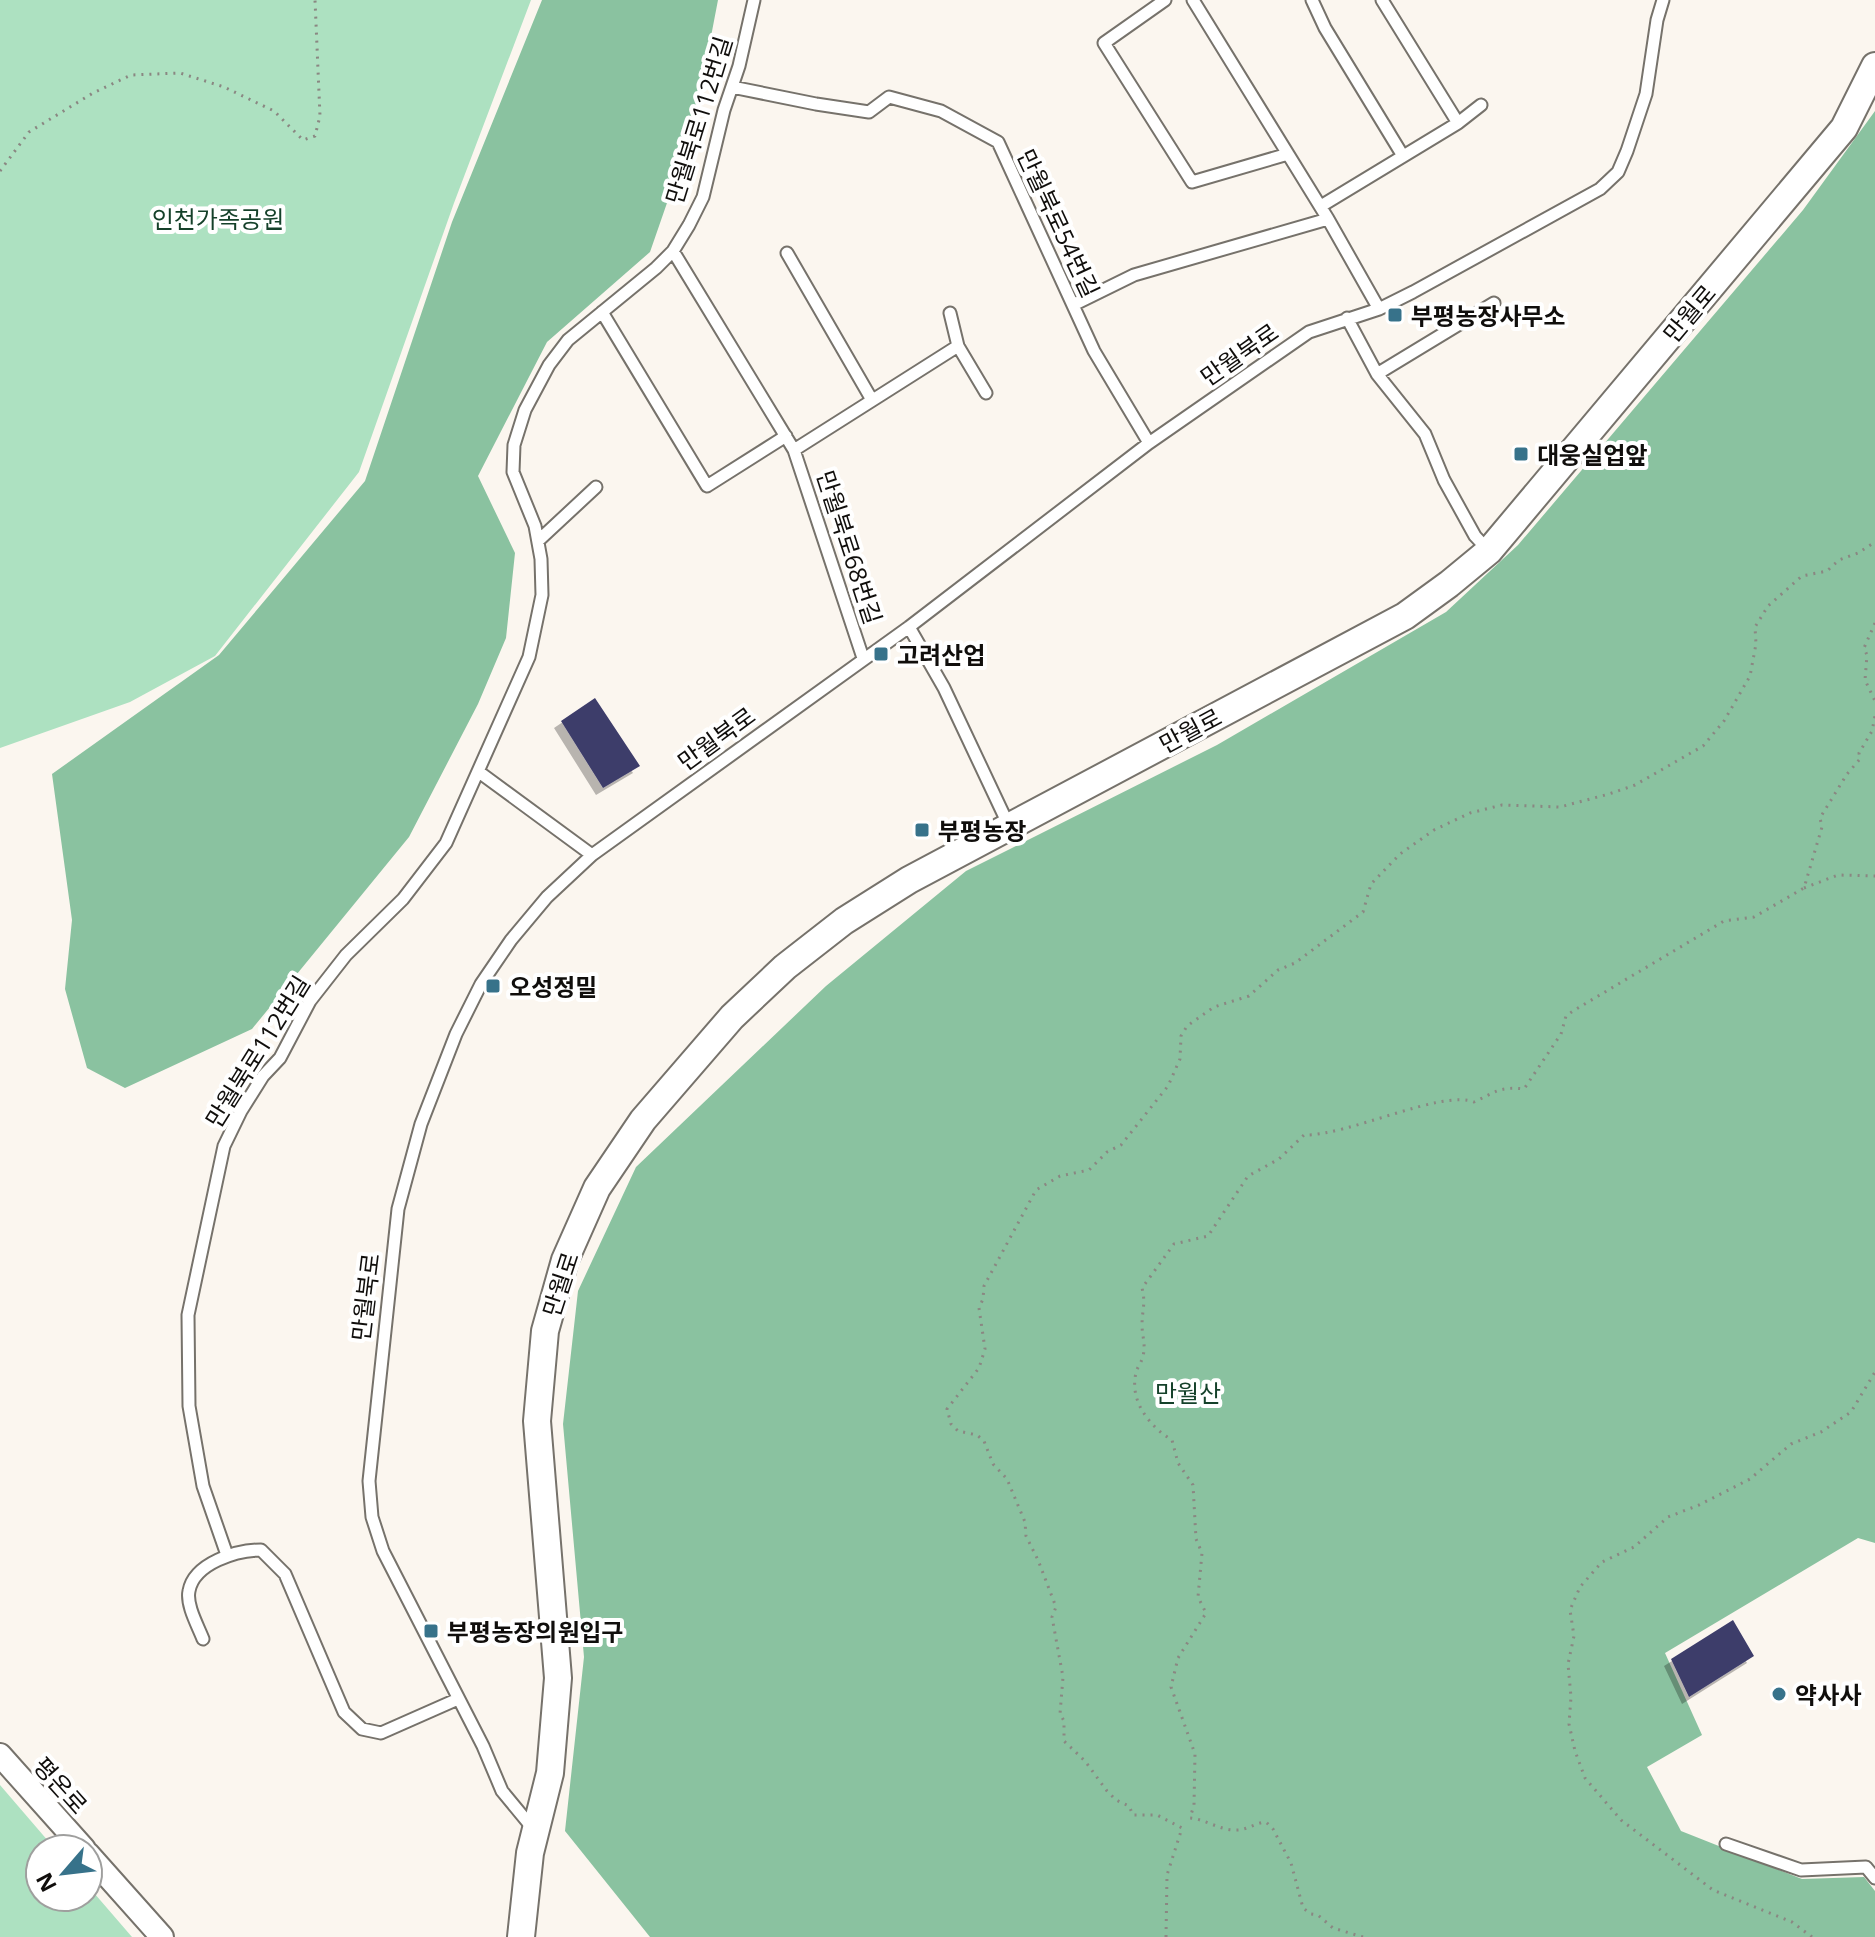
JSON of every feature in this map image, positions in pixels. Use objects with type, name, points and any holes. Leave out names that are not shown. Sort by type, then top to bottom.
[{"type":"street","name":"만월로","points":[[521,1937],[530,1853],[550,1773],[558,1678],[537,1421],[545,1331],[565,1260],[597,1188],[643,1120],[732,1017],[785,967],[844,921],[909,880],[1405,616],[1489,551],[1844,128],[1875,66]]},
{"type":"street","name":"평온로","points":[[0,1755],[70,1833]]},
{"type":"street","points":[[104,1872],[162,1937]]},
{"type":"lane","name":"만월북로112번길","points":[[227,1555],[203,1486],[189,1406],[188,1315],[224,1146],[263,1076],[280,1058],[310,1001],[346,955],[403,899],[446,843],[479,772],[529,657],[542,595],[535,526],[513,472],[514,445],[525,410],[549,365],[568,340],[673,251],[703,197],[754,0]]},
{"type":"lane","points":[[1165,0],[1104,43],[1192,182],[1288,154]]},
{"type":"lane","points":[[1193,0],[1321,206],[1379,309]]},
{"type":"lane","points":[[1312,0],[1325,28],[1403,156]]},
{"type":"lane","points":[[1382,0],[1458,123]]},
{"type":"lane","name":"만월북로","points":[[535,1832],[502,1791],[483,1746],[383,1551],[372,1517],[369,1481],[398,1209],[421,1124],[456,1034],[481,984],[511,940],[547,897],[592,855],[909,627],[1149,443],[1309,332],[1379,309],[1600,189],[1618,172],[1646,94],[1663,0]]},
{"type":"lane","name":"만월북로54번길","points":[[732,87],[869,112],[889,97],[941,111],[998,142],[1094,351],[1149,443]]},
{"type":"lane","points":[[1321,206],[1458,123],[1481,105]]},
{"type":"lane","points":[[1073,305],[1134,275],[1328,219]]},
{"type":"lane","name":"만월북로68번길","points":[[673,251],[794,450],[863,658]]},
{"type":"lane","points":[[787,253],[872,400]]},
{"type":"lane","points":[[1377,374],[1494,303]]},
{"type":"lane","points":[[602,312],[707,486],[786,436]]},
{"type":"lane","points":[[950,313],[958,346],[986,393]]},
{"type":"lane","points":[[1347,318],[1377,374],[1425,434],[1444,480],[1475,536],[1489,551]]},
{"type":"lane","name":"만월북로68번길","points":[[794,450],[958,346]]},
{"type":"lane","points":[[538,541],[596,487]]},
{"type":"lane","points":[[909,627],[944,688],[1009,827]]},
{"type":"lane","points":[[479,772],[592,855]]},
{"type":"lane","points":[[203,1639],[189,1591],[199,1575],[227,1555],[244,1550],[261,1550],[285,1574],[344,1712],[362,1729],[381,1733],[458,1699]]},
{"type":"lane","points":[[1726,1844],[1801,1870],[1866,1867],[1875,1878]]},
{"type":"path","points":[[0,171],[29,132],[93,93],[131,75],[180,73],[209,82],[274,111],[303,140],[315,136],[320,116],[315,0]]},
{"type":"path","points":[[1182,1828],[1157,1815],[1133,1815],[1129,1806],[1116,1800],[1085,1761],[1064,1741],[1064,1721],[1060,1714],[1063,1677],[1052,1617],[1056,1607],[1026,1536],[1025,1522],[1007,1479],[993,1464],[984,1441],[977,1435],[958,1431],[948,1416],[947,1409],[979,1368],[985,1349],[979,1308],[988,1275],[1036,1190],[1060,1176],[1089,1170],[1107,1152],[1121,1145],[1141,1121],[1168,1086],[1180,1059],[1181,1036],[1187,1026],[1214,1007],[1249,996],[1278,970],[1295,963],[1363,912],[1371,884],[1400,854],[1434,830],[1470,813],[1502,805],[1560,807],[1609,794],[1635,785],[1703,746],[1724,721],[1750,676],[1756,644],[1755,627],[1768,606],[1802,576],[1827,571],[1839,560],[1875,542]]},
{"type":"path","points":[[1875,623],[1864,648],[1867,655],[1865,680],[1875,701]]},
{"type":"path","points":[[1804,888],[1822,827],[1820,818],[1860,759],[1859,753],[1872,731],[1875,716]]},
{"type":"path","points":[[1166,1937],[1167,1875],[1182,1828],[1190,1818],[1194,1805],[1195,1754],[1171,1687],[1178,1658],[1206,1613],[1198,1597],[1202,1553],[1196,1539],[1193,1485],[1178,1463],[1172,1440],[1155,1430],[1138,1403],[1136,1374],[1144,1355],[1145,1340],[1141,1326],[1146,1303],[1142,1288],[1174,1244],[1208,1236],[1248,1176],[1279,1159],[1304,1135],[1380,1121],[1440,1100],[1465,1098],[1474,1102],[1488,1092],[1524,1089],[1561,1034],[1566,1016],[1573,1011],[1724,921],[1754,917],[1804,888],[1838,875],[1875,876]]},
{"type":"path","points":[[1812,1937],[1792,1922],[1713,1890],[1621,1820],[1585,1778],[1569,1724],[1571,1697],[1568,1664],[1574,1636],[1570,1610],[1580,1587],[1602,1562],[1634,1547],[1668,1517],[1750,1479],[1791,1444],[1821,1432],[1851,1412],[1875,1372]]},
{"type":"path","points":[[1190,1818],[1235,1831],[1266,1822],[1291,1863],[1303,1908],[1318,1915],[1333,1928],[1363,1937]]},
{"type":"green space","name":"인천가족공원","points":[[0,0],[531,0],[454,203],[359,472],[215,656],[130,702],[0,748]]},
{"type":"green space","points":[[542,0],[718,0],[694,125],[650,252],[547,342],[478,476],[515,553],[506,638],[478,704],[409,837],[252,1029],[125,1088],[87,1068],[65,989],[72,920],[52,774],[219,655],[365,481],[452,222]]},
{"type":"green space","name":"만월산","points":[[1875,111],[1875,1543],[1858,1538],[1665,1653],[1702,1735],[1647,1767],[1681,1831],[1802,1879],[1864,1877],[1875,1891],[1875,1937],[650,1937],[565,1831],[584,1657],[563,1424],[578,1291],[636,1167],[826,986],[966,871],[1217,745],[1446,612],[1518,545],[1803,210]]},
{"type":"green space","points":[[0,1785],[41,1833],[24,1833],[24,1913],[104,1913],[104,1905],[132,1937],[0,1937]]},
{"type":"building","points":[[595,698],[640,766],[603,788],[561,721]]},
{"type":"building","points":[[1733,1620],[1754,1656],[1689,1697],[1671,1659]]},
{"type":"place","name":"부평농장사무소","points":[[1395,315]]},
{"type":"place","name":"대웅실업앞","points":[[1521,454]]},
{"type":"place","name":"고려산업","points":[[881,654]]},
{"type":"place","name":"부평농장","points":[[922,830]]},
{"type":"place","name":"오성정밀","points":[[493,986]]},
{"type":"place","name":"부평농장의원입구","points":[[431,1631]]},
{"type":"place","name":"약사사","points":[[1779,1694]]}]
